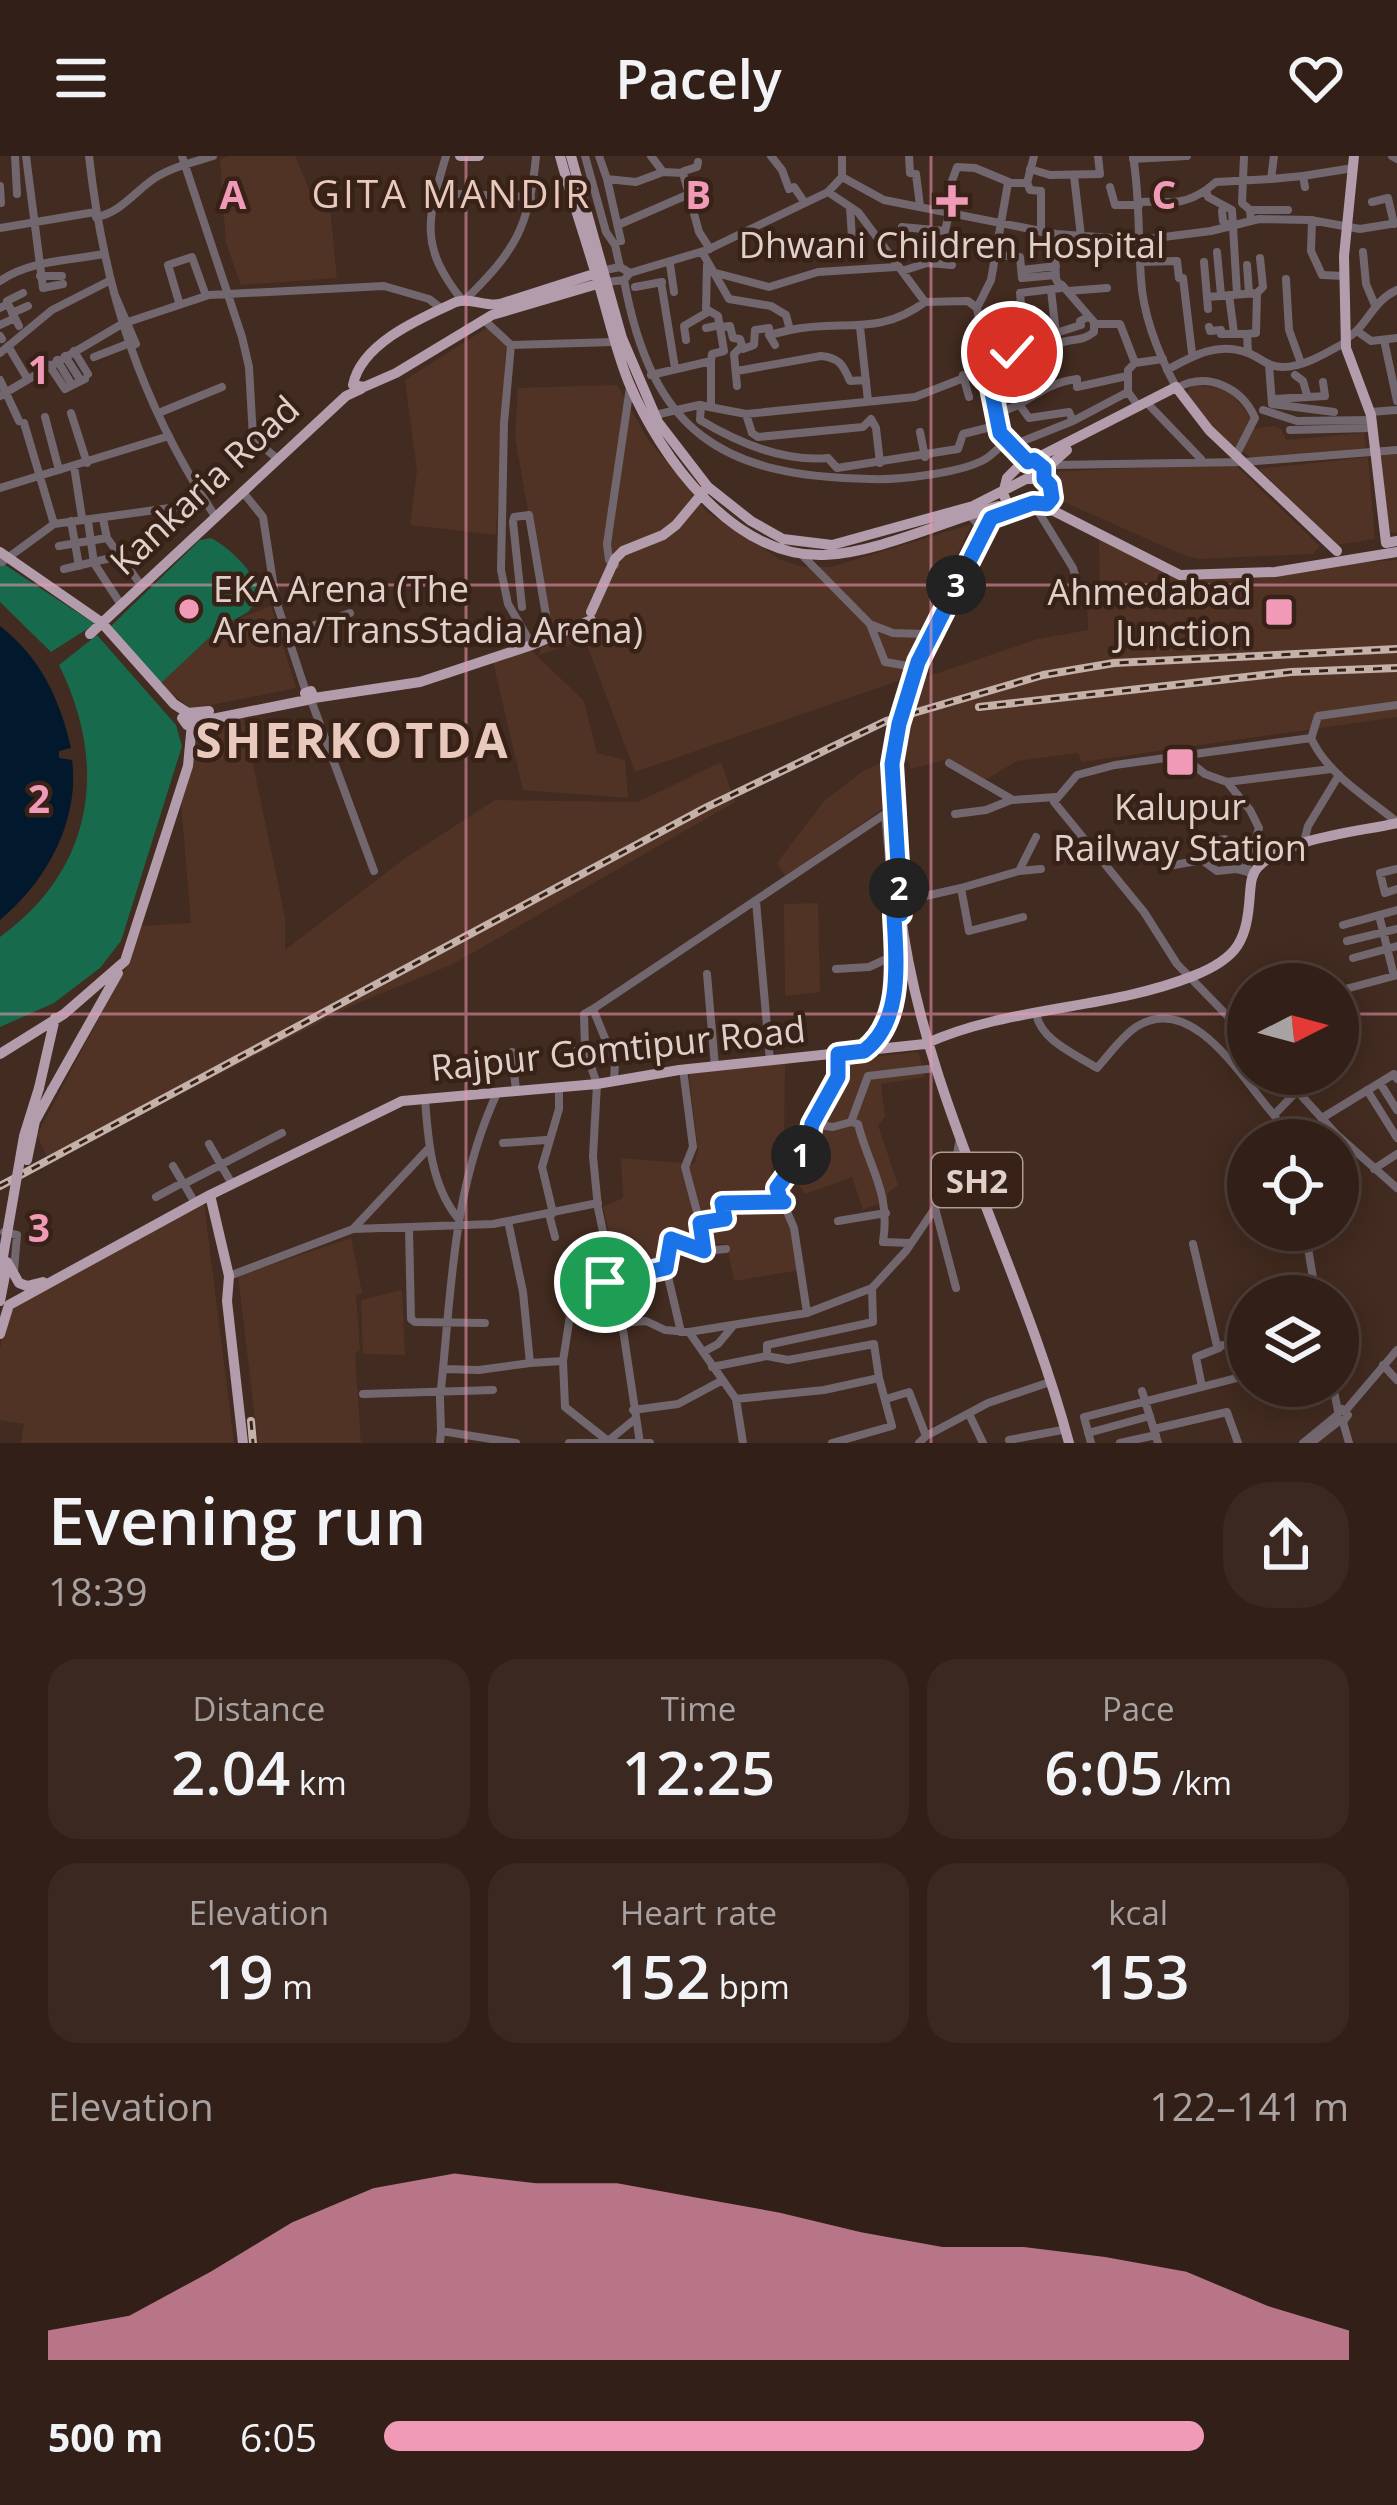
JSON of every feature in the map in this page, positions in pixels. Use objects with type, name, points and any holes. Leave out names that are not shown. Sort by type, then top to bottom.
[{"type":"main road","points":[[460,156],[479,156]]},
{"type":"main road","points":[[560,156],[622,338],[655,415],[707,493],[783,539],[816,545],[853,541],[971,510],[992,512],[1051,501],[1046,472],[1031,461]]},
{"type":"main road","points":[[571,156],[614,341],[630,386],[651,426],[707,493],[747,531],[800,553],[853,550],[971,510],[1031,461],[1177,389],[1209,430],[1337,551]]},
{"type":"main road","points":[[1353,162],[1345,276],[1350,338],[1371,420],[1385,545]]},
{"type":"main road","points":[[96,625],[344,392],[369,355],[393,336],[442,309],[468,301],[487,307],[602,277]]},
{"type":"main road","points":[[468,301],[483,319],[602,277]]},
{"type":"main road","name":"Kankaria Road","points":[[240,489],[346,396],[429,355],[483,319]]},
{"type":"main road","points":[[355,376],[353,385],[364,387]]},
{"type":"main road","points":[[992,512],[1026,478],[1046,472],[1065,452],[1144,406]]},
{"type":"main road","points":[[992,512],[1007,478]]},
{"type":"main road","points":[[186,720],[410,681],[531,642],[591,616],[614,565],[626,555],[665,540],[707,493]]},
{"type":"main road","points":[[992,512],[1038,504],[1180,575],[1284,571],[1385,545],[1397,552]]},
{"type":"main road","name":"Kankaria Road","points":[[96,625],[214,510]]},
{"type":"main road","name":"SH2","points":[[992,512],[918,662],[899,724],[892,764],[898,912],[926,1044],[1050,1382],[1065,1439]]},
{"type":"main road","points":[[0,1052],[30,1037],[125,961],[188,766],[186,720],[96,625],[2,558]]},
{"type":"main road","points":[[531,642],[591,616]]},
{"type":"main road","points":[[1247,872],[1281,851],[1397,822]]},
{"type":"main road","name":"Rajpur Gomtipur Road","points":[[0,1334],[9,1305],[210,1195],[402,1102],[598,1084],[682,1069],[926,1044],[954,1030],[1192,976],[1229,957],[1241,944],[1249,920],[1247,872]]},
{"type":"main road","points":[[0,1274],[24,1136],[45,1089],[128,946]]},
{"type":"main road","points":[[0,1300],[4,1257],[45,1089],[55,1018]]},
{"type":"main road","points":[[0,1052],[55,1018]]},
{"type":"main road","points":[[30,1037],[42,1038],[48,1047]]},
{"type":"main road","name":"SH2","points":[[926,1044],[1050,1382]]},
{"type":"main road","points":[[210,1195],[229,1276],[227,1301],[242,1443]]},
{"type":"main road","points":[[4,1257],[15,1280],[27,1286],[76,1269]]},
{"type":"street","points":[[14,156],[17,194]]},
{"type":"street","points":[[26,156],[43,288],[63,280]]},
{"type":"street","points":[[2,558],[54,524],[214,510],[169,436],[130,343],[103,254],[89,156]]},
{"type":"street","points":[[0,228],[33,220],[103,217],[183,160],[213,156]]},
{"type":"street","points":[[446,156],[435,193],[431,254],[468,301],[506,259],[523,225],[536,156]]},
{"type":"street","points":[[585,156],[627,277],[650,375],[696,432],[736,458],[776,472],[839,481],[882,480],[987,458],[995,448],[1072,421],[1127,392]]},
{"type":"street","points":[[599,156],[621,242]]},
{"type":"street","points":[[651,156],[663,172]]},
{"type":"street","points":[[682,156],[687,194],[706,250],[708,312]]},
{"type":"street","points":[[771,156],[789,189],[794,187],[805,203]]},
{"type":"street","points":[[602,277],[627,277],[670,264],[828,192],[842,177],[842,156]]},
{"type":"street","points":[[909,156],[910,173],[916,174],[922,196],[920,206]]},
{"type":"street","points":[[973,168],[975,156]]},
{"type":"street","points":[[1034,156],[1027,182],[1030,190],[1041,191],[1041,232]]},
{"type":"street","points":[[1030,169],[1050,175],[1100,174],[1098,156]]},
{"type":"street","points":[[1187,156],[1133,157],[1148,318],[1177,389],[1204,381],[1226,386],[1241,396],[1256,418],[1240,459]]},
{"type":"street","points":[[1244,156],[1242,203],[1250,216]]},
{"type":"street","points":[[1271,179],[1274,156]]},
{"type":"street","points":[[183,160],[230,293],[249,367],[254,438],[274,456]]},
{"type":"street","points":[[607,179],[636,182],[663,172],[684,172],[698,162]]},
{"type":"street","points":[[1104,208],[1188,201],[1216,182],[1304,176],[1353,162]]},
{"type":"street","points":[[902,226],[945,231],[945,202],[957,167],[1010,179],[992,280],[977,308],[998,425],[1010,444],[1031,461]]},
{"type":"street","points":[[1074,176],[1081,236]]},
{"type":"street","points":[[1304,176],[1304,188]]},
{"type":"street","points":[[842,177],[884,200],[1081,236],[1140,240],[1231,226],[1250,216],[1288,210]]},
{"type":"street","points":[[1008,183],[1027,182]]},
{"type":"street","points":[[0,186],[1,202]]},
{"type":"street","points":[[1110,187],[1115,205]]},
{"type":"street","points":[[1206,190],[1208,197],[1232,210],[1229,295],[1234,333]]},
{"type":"street","points":[[828,192],[863,218],[925,302]]},
{"type":"street","points":[[435,193],[531,197]]},
{"type":"street","points":[[617,225],[687,194]]},
{"type":"street","points":[[1250,216],[1367,229],[1395,224],[1388,198],[1372,202]]},
{"type":"street","points":[[850,207],[852,238]]},
{"type":"street","points":[[1222,211],[1223,221],[1231,226]]},
{"type":"street","points":[[1312,220],[1311,250],[1322,275],[1345,276]]},
{"type":"street","points":[[655,415],[706,405],[746,414],[926,394],[963,375],[1010,376],[1030,371],[1054,346],[1084,340],[1094,332],[1092,321],[1056,270],[1054,234]]},
{"type":"street","points":[[1216,252],[1229,295]]},
{"type":"street","points":[[1363,252],[1366,284],[1375,305]]},
{"type":"street","points":[[0,281],[38,264],[103,254]]},
{"type":"street","points":[[996,255],[1020,256],[1021,270],[1056,270]]},
{"type":"street","points":[[178,302],[168,265],[192,257],[206,296]]},
{"type":"street","points":[[1208,297],[1253,293],[1263,287],[1260,258]]},
{"type":"street","points":[[1140,262],[1177,261],[1179,278],[1184,278],[1192,353]]},
{"type":"street","points":[[1204,262],[1208,309]]},
{"type":"street","points":[[670,264],[674,292]]},
{"type":"street","points":[[707,265],[729,299],[771,306],[786,315],[790,330]]},
{"type":"street","points":[[716,273],[769,286],[818,272],[952,265]]},
{"type":"street","points":[[1210,327],[1221,334],[1256,333],[1247,265]]},
{"type":"street","points":[[602,277],[620,267]]},
{"type":"street","points":[[1286,280],[1289,329],[1301,363]]},
{"type":"street","points":[[27,378],[3,344],[52,310],[109,281]]},
{"type":"street","points":[[634,287],[663,282],[675,368]]},
{"type":"street","points":[[3,394],[125,324],[206,296],[384,286],[429,299],[442,309]]},
{"type":"street","points":[[1010,376],[1013,337],[1024,328],[1020,293],[1107,288]]},
{"type":"street","points":[[1052,290],[1056,334]]},
{"type":"street","points":[[1167,370],[1192,353],[1216,350],[1248,352],[1269,365],[1301,363],[1350,338],[1375,305],[1397,290]]},
{"type":"street","points":[[0,325],[22,293]]},
{"type":"street","points":[[770,334],[893,321],[925,302],[968,302],[977,308]]},
{"type":"street","points":[[9,309],[28,306]]},
{"type":"street","points":[[650,375],[724,351],[718,316],[708,312]]},
{"type":"street","points":[[686,340],[684,326],[708,312]]},
{"type":"street","points":[[483,319],[511,345],[614,341]]},
{"type":"street","points":[[980,328],[995,330],[999,337],[1013,337],[1056,334],[1081,325],[1080,321],[1120,324],[1135,363]]},
{"type":"street","points":[[125,324],[169,436]]},
{"type":"street","points":[[706,328],[730,326],[741,347]]},
{"type":"street","points":[[860,327],[868,400]]},
{"type":"street","points":[[736,386],[734,354],[741,347],[754,346],[754,330],[769,328],[775,345]]},
{"type":"street","points":[[1247,334],[1248,352]]},
{"type":"street","points":[[1350,338],[1397,338]]},
{"type":"street","points":[[1384,340],[1397,401]]},
{"type":"street","points":[[94,357],[130,343]]},
{"type":"street","points":[[511,345],[503,441],[501,570],[508,604],[531,642]]},
{"type":"street","points":[[737,370],[821,356],[842,363],[850,381],[866,380]]},
{"type":"street","points":[[712,357],[700,420],[754,447],[809,460],[828,458],[837,468],[958,449],[963,434],[998,425]]},
{"type":"street","points":[[62,358],[82,380],[62,358]]},
{"type":"street","points":[[1135,363],[1163,359]]},
{"type":"street","points":[[1127,392],[1127,376],[1135,363]]},
{"type":"street","points":[[1269,365],[1271,404],[1329,412],[1323,382]]},
{"type":"street","points":[[963,375],[969,397]]},
{"type":"street","points":[[1295,375],[1303,381],[1307,395]]},
{"type":"street","points":[[996,413],[1051,383],[1077,380],[1077,387],[1086,387],[1127,376]]},
{"type":"street","points":[[0,380],[3,394],[22,422],[54,524]]},
{"type":"street","points":[[614,565],[607,544],[630,386]]},
{"type":"street","points":[[161,412],[222,387]]},
{"type":"street","points":[[1127,392],[1202,460]]},
{"type":"street","points":[[1274,399],[1325,396]]},
{"type":"street","points":[[1019,404],[1029,418],[1070,412],[1072,421]]},
{"type":"street","points":[[1263,410],[1297,421],[1371,420]]},
{"type":"street","points":[[1290,430],[1371,420],[1397,410]]},
{"type":"street","points":[[71,412],[87,463]]},
{"type":"street","points":[[746,414],[752,434],[758,437],[863,428],[871,419],[880,463]]},
{"type":"street","points":[[45,417],[59,470]]},
{"type":"street","points":[[920,432],[925,457]]},
{"type":"street","points":[[0,488],[169,436]]},
{"type":"street","points":[[1046,472],[1397,450]]},
{"type":"street","points":[[74,466],[79,566]]},
{"type":"street","points":[[240,489],[263,518],[286,635],[374,872]]},
{"type":"street","points":[[1038,504],[1078,586]]},
{"type":"street","points":[[971,510],[992,512]]},
{"type":"street","points":[[870,624],[893,633],[924,632],[934,638],[992,512]]},
{"type":"street","points":[[800,553],[870,624],[885,662],[908,666],[992,512]]},
{"type":"street","points":[[523,607],[514,517],[529,515],[549,633]]},
{"type":"street","points":[[103,519],[107,538],[138,581]]},
{"type":"street","points":[[80,520],[91,541],[94,563],[118,600]]},
{"type":"street","points":[[59,546],[107,538]]},
{"type":"street","points":[[516,547],[535,544]]},
{"type":"street","points":[[64,569],[119,556]]},
{"type":"street","points":[[519,579],[539,577]]},
{"type":"street","points":[[286,635],[350,613]]},
{"type":"street","points":[[1397,705],[1318,716],[1311,739],[1318,754],[1397,822]]},
{"type":"street","points":[[1227,1014],[1177,964],[1144,912],[1054,802],[1077,775],[1179,753],[1311,739]]},
{"type":"street","points":[[1179,753],[1205,774],[1227,782],[1336,771]]},
{"type":"street","points":[[949,763],[1012,800]]},
{"type":"street","points":[[1304,844],[1336,771]]},
{"type":"street","points":[[1227,782],[1259,828],[1247,872]]},
{"type":"street","points":[[955,814],[1012,800],[1057,797]]},
{"type":"street","points":[[569,1443],[643,1442],[634,1414],[598,1203],[593,1156],[598,1084],[585,1049],[584,1014],[885,814],[898,912],[895,976],[891,1009],[882,1031],[864,1051]]},
{"type":"street","points":[[1018,871],[1036,837]]},
{"type":"street","points":[[1193,844],[1225,839],[1247,872]]},
{"type":"street","points":[[1163,867],[1202,860],[1216,871],[1247,872]]},
{"type":"street","points":[[898,912],[906,912],[908,900],[1041,869]]},
{"type":"street","points":[[1397,869],[1380,873],[1384,893],[1397,890]]},
{"type":"street","points":[[961,888],[969,932],[1023,917]]},
{"type":"street","points":[[756,901],[770,1061]]},
{"type":"street","points":[[1343,925],[1397,910]]},
{"type":"street","points":[[1359,986],[1396,975],[1379,915]]},
{"type":"street","points":[[1347,941],[1397,929]]},
{"type":"street","points":[[1353,958],[1392,948]]},
{"type":"street","points":[[836,969],[869,967],[893,956]]},
{"type":"street","points":[[895,976],[911,973]]},
{"type":"street","points":[[707,974],[715,1066]]},
{"type":"street","points":[[593,1009],[615,1063],[614,1081]]},
{"type":"street","points":[[1036,1013],[1038,1026],[1051,1039],[1096,1068],[1140,1024],[1157,1019],[1189,1023],[1239,1067],[1246,1085],[1276,1119]]},
{"type":"street","points":[[882,1031],[887,1048]]},
{"type":"street","points":[[559,1055],[585,1049]]},
{"type":"street","points":[[512,1052],[516,1091]]},
{"type":"street","points":[[807,1313],[794,1228],[777,1188],[808,1145],[812,1124],[838,1077],[838,1054]]},
{"type":"street","points":[[851,1122],[868,1076],[936,1068]]},
{"type":"street","points":[[682,1069],[694,1147],[685,1168],[704,1251]]},
{"type":"street","points":[[1301,1095],[1322,1118],[1394,1074],[1397,1079]]},
{"type":"street","points":[[1380,1082],[1397,1110]]},
{"type":"street","points":[[555,1237],[542,1167],[559,1109],[560,1088]]},
{"type":"street","points":[[1367,1090],[1397,1138]]},
{"type":"street","points":[[440,1443],[458,1223],[475,1141],[497,1093]]},
{"type":"street","points":[[1274,1115],[1293,1095]]},
{"type":"street","points":[[425,1099],[428,1150],[458,1223]]},
{"type":"street","points":[[812,1124],[859,1124],[866,1156],[876,1167],[886,1213],[883,1241],[910,1243]]},
{"type":"street","points":[[156,1197],[282,1133]]},
{"type":"street","points":[[503,1143],[548,1139]]},
{"type":"street","points":[[622,1323],[651,1322],[665,1330],[685,1332],[807,1313],[872,1288],[952,1183],[959,1143]]},
{"type":"street","points":[[209,1144],[232,1184]]},
{"type":"street","points":[[353,1229],[428,1150]]},
{"type":"street","points":[[1374,1168],[1397,1154]]},
{"type":"street","points":[[1359,1157],[1397,1188]]},
{"type":"street","points":[[173,1166],[195,1203]]},
{"type":"street","points":[[952,1183],[974,1184]]},
{"type":"street","points":[[700,1223],[725,1219],[722,1203],[784,1202]]},
{"type":"street","points":[[229,1276],[353,1229],[508,1221],[598,1203]]},
{"type":"street","points":[[934,1206],[956,1288]]},
{"type":"street","points":[[838,1221],[886,1213]]},
{"type":"street","points":[[508,1221],[523,1292],[530,1363]]},
{"type":"street","points":[[409,1228],[411,1319],[485,1323]]},
{"type":"street","points":[[4,1257],[4,1232],[17,1235],[14,1268],[24,1282],[75,1265],[76,1269]]},
{"type":"street","points":[[726,1249],[704,1251],[671,1239],[666,1268],[685,1332],[736,1399],[743,1443]]},
{"type":"street","points":[[1193,1244],[1219,1348]]},
{"type":"street","points":[[608,1441],[565,1407],[563,1361],[574,1290],[666,1268]]},
{"type":"street","points":[[832,1443],[892,1426],[874,1344],[872,1288]]},
{"type":"street","points":[[767,1356],[767,1345],[873,1322]]},
{"type":"street","points":[[703,1352],[718,1344],[734,1325]]},
{"type":"street","points":[[712,1367],[767,1356],[788,1360],[874,1344]]},
{"type":"street","points":[[1202,1387],[1196,1357],[1227,1346]]},
{"type":"street","points":[[1307,1443],[1342,1416],[1397,1354]]},
{"type":"street","points":[[443,1369],[563,1361]]},
{"type":"street","points":[[1385,1367],[1397,1380]]},
{"type":"street","points":[[736,1399],[824,1390],[879,1378]]},
{"type":"street","points":[[1150,1416],[1090,1438],[1084,1417],[1144,1396],[1227,1380]]},
{"type":"street","points":[[608,1441],[634,1414],[678,1403],[721,1381]]},
{"type":"street","points":[[886,1399],[908,1392],[922,1439],[988,1403],[1050,1382]]},
{"type":"street","points":[[364,1394],[494,1390]]},
{"type":"street","points":[[1144,1396],[1156,1436]]},
{"type":"street","points":[[1339,1407],[1349,1443]]},
{"type":"street","points":[[1120,1443],[1227,1412],[1238,1443]]},
{"type":"street","points":[[969,1414],[982,1443]]},
{"type":"street","points":[[441,1431],[516,1443]]},
{"type":"street","points":[[1010,1440],[1065,1439]]},
{"type":"shaded area","points":[[295,156],[314,201],[330,207],[337,278],[241,285],[226,243],[220,159]]},
{"type":"shaded area","points":[[487,328],[506,343],[496,535],[410,525],[417,471],[405,380]]},
{"type":"shaded area","points":[[1192,384],[1228,390],[1255,422],[1252,429],[1273,426],[1281,429],[1286,440],[1364,433],[1367,451],[1254,459],[1225,440],[1185,398]]},
{"type":"shaded area","points":[[617,385],[647,438],[707,512],[781,560],[803,567],[831,567],[972,524],[898,681],[635,772],[585,640],[539,655],[548,624],[515,437],[518,388]]},
{"type":"shaded area","points":[[1397,454],[1397,533],[1388,532],[1380,455]]},
{"type":"shaded area","points":[[1368,457],[1375,539],[1336,545],[1259,469]]},
{"type":"shaded area","points":[[1233,463],[1320,546],[1313,554],[1198,559],[1183,555],[1064,502],[1051,472]]},
{"type":"shaded area","points":[[1099,538],[1175,577],[1397,560],[1397,717],[1082,762],[1078,753],[1017,761],[985,780],[948,759],[911,769],[909,761],[897,757],[914,681],[1038,639],[1088,630],[1087,601],[1100,601]]},
{"type":"shaded area","points":[[271,606],[296,688],[191,709],[160,684],[230,618],[233,621]]},
{"type":"shaded area","points":[[531,650],[584,701],[597,753],[625,760],[628,798],[523,790],[493,662]]},
{"type":"shaded area","points":[[243,717],[285,917],[285,950],[404,859],[495,800],[638,802],[721,762],[735,802],[451,965],[353,1005],[49,1162],[37,1135],[128,963],[142,926],[191,923],[181,802],[197,734],[207,723]]},
{"type":"shaded area","points":[[883,762],[884,808],[785,876],[777,863],[824,801]]},
{"type":"shaded area","points":[[818,903],[820,992],[785,996],[784,904]]},
{"type":"shaded area","points":[[918,1052],[925,1077],[881,1084],[885,1117],[878,1125],[898,1185],[887,1200],[863,1210],[852,1177],[805,1194],[794,1176],[850,1059]]},
{"type":"shaded area","points":[[785,1063],[784,1154],[771,1170],[806,1269],[734,1281],[727,1244],[668,1236],[660,1264],[619,1273],[603,1207],[623,1198],[621,1158],[694,1164],[698,1149],[689,1074]]},
{"type":"shaded area","points":[[204,1204],[234,1443],[21,1443],[24,1424],[0,1420],[0,1349],[7,1312]]},
{"type":"shaded area","points":[[351,1238],[362,1293],[356,1296],[360,1350],[355,1354],[361,1443],[258,1443],[238,1276]]},
{"type":"shaded area","points":[[402,1290],[405,1355],[363,1354],[361,1300]]},
{"type":"green space","name":"EKA Arena (The Arena/TransStadia Arena)","points":[[211,538],[242,562],[261,596],[248,612],[229,619],[160,684],[110,627],[200,540]]},
{"type":"green space","points":[[0,560],[95,624],[51,652],[0,602]]},
{"type":"green space","points":[[97,635],[176,725],[182,746],[121,941],[100,968],[54,1003],[0,1027],[0,937],[32,910],[56,880],[84,813],[84,741],[59,665]]},
{"type":"water","points":[[0,626],[37,665],[54,696],[71,748],[59,751],[59,758],[72,760],[73,783],[56,849],[32,888],[0,920]]},
{"type":"railway","points":[[0,1186],[707,807],[886,721],[1043,675],[1114,663],[1397,649]]},
{"type":"railway","points":[[979,707],[1291,672],[1397,668]]},
{"type":"railway","points":[[251,1421],[253,1443]]},
{"type":"place","name":"Dhwani Children Hospital","points":[[952,201]]},
{"type":"place","name":"EKA Arena (The Arena/TransStadia Arena)","points":[[189,609]]},
{"type":"place","name":"Ahmedabad Junction","points":[[1279,612]]},
{"type":"place","name":"Kalupur Railway Station","points":[[1180,762]]},
{"type":"district","name":"GITA MANDIR","points":[[452,192]]},
{"type":"district","name":"SHERKOTDA","points":[[353,739]]},
{"type":"route","points":[[605,1282],[666,1268],[671,1239],[704,1251],[700,1223],[725,1219],[722,1203],[784,1202],[777,1188],[808,1145],[812,1124],[838,1077],[838,1054],[864,1051],[882,1031],[895,994],[894,915],[901,914],[892,764],[911,682],[991,518],[1033,503],[1047,504],[1053,493],[1039,462],[1028,462],[1000,433],[989,378],[1010,376],[1012,352]]}]
